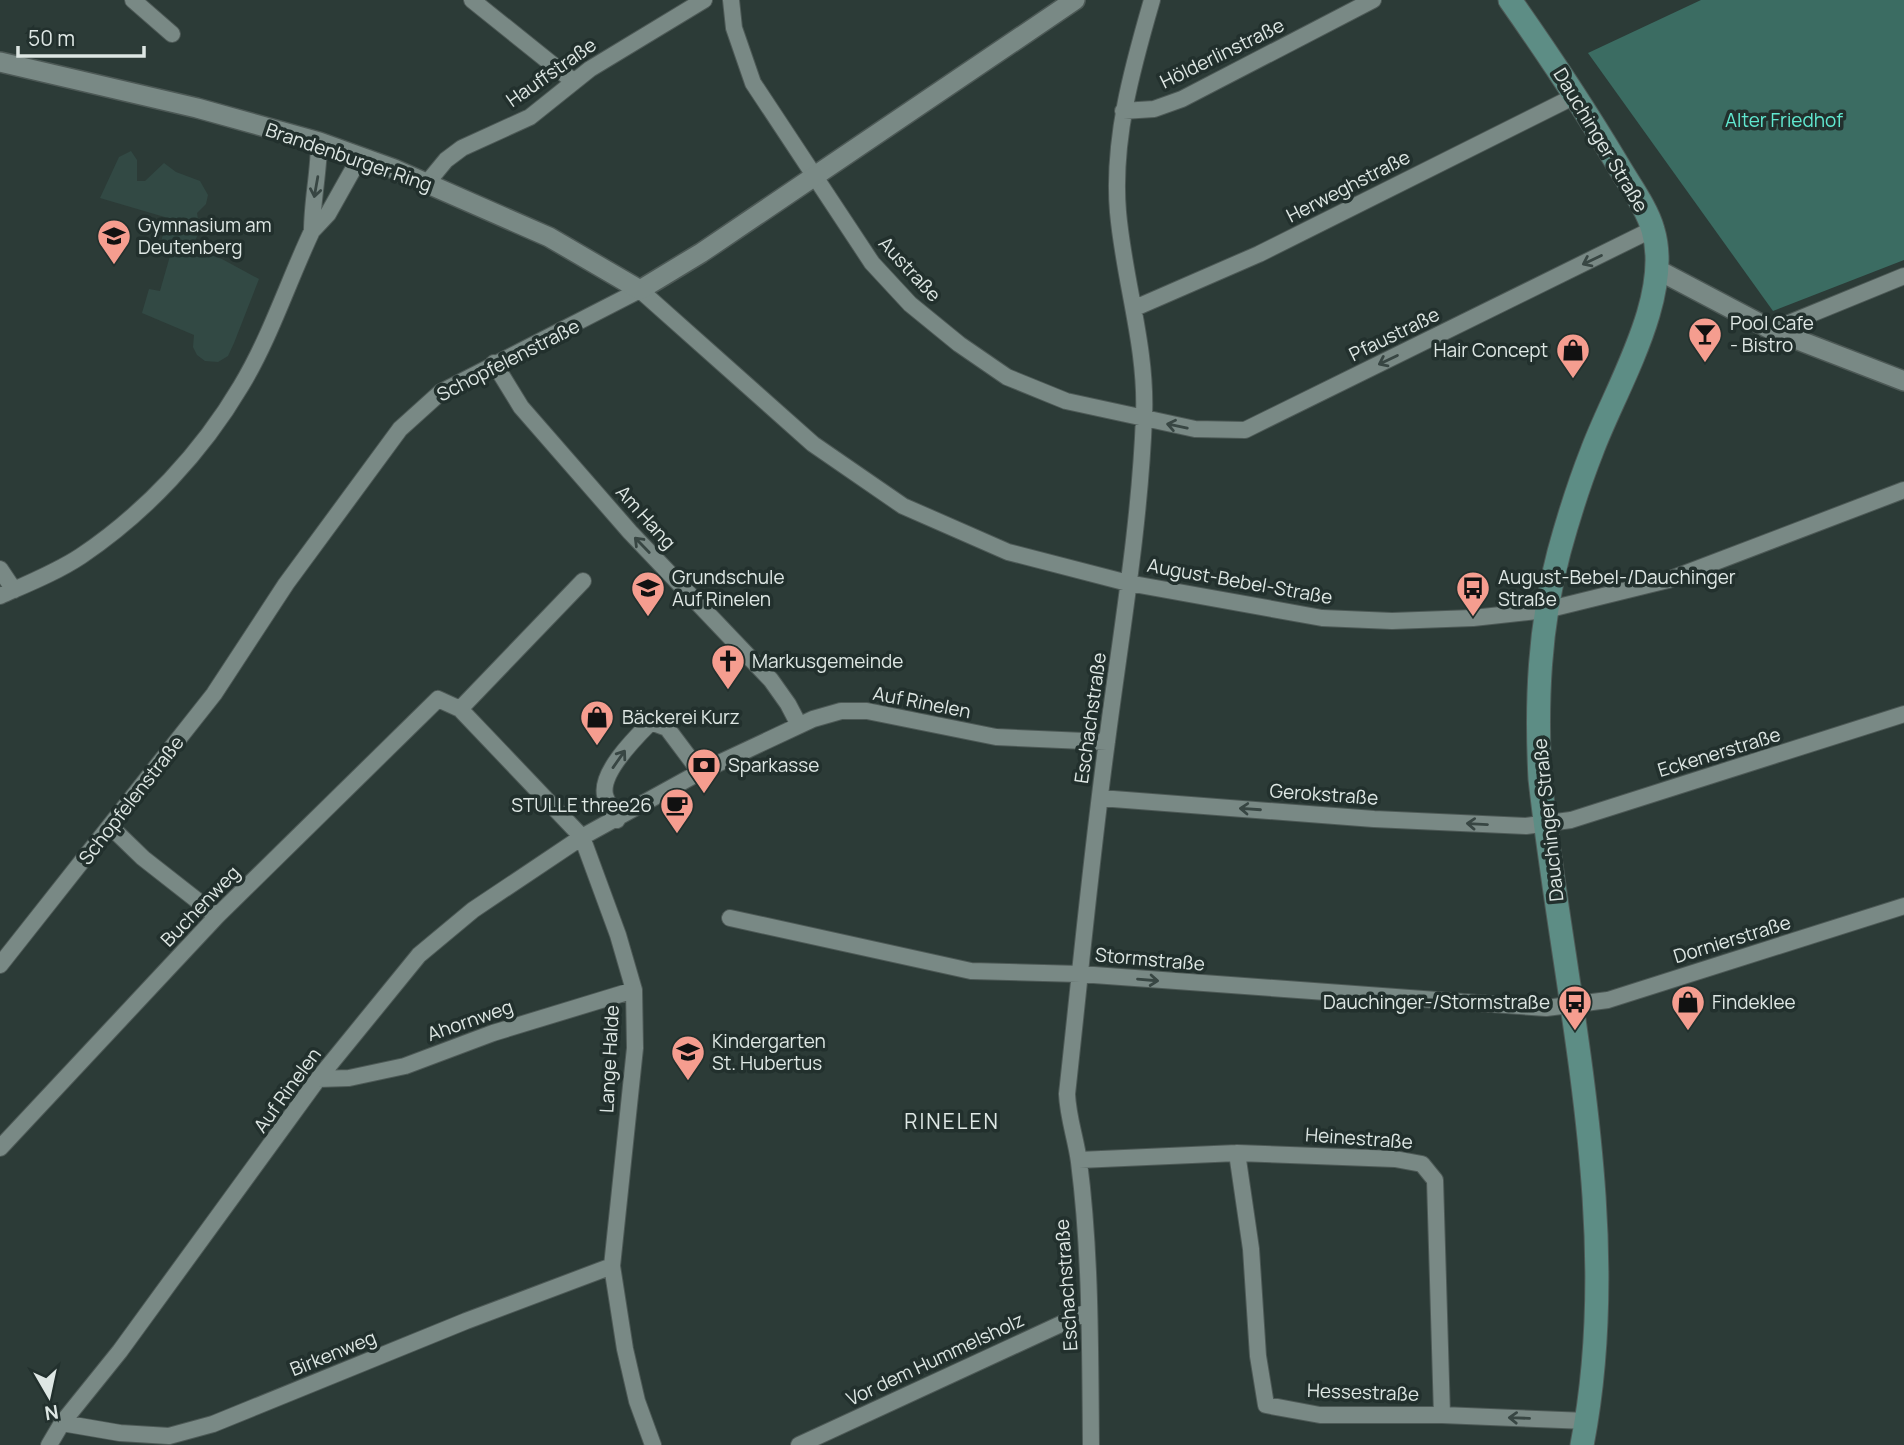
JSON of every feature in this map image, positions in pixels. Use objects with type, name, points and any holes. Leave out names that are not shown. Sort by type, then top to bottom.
[{"type":"main road","name":"Dauchinger Straße","points":[[1510,0],[1577,95],[1653,229],[1658,270],[1650,307],[1591,452],[1559,552],[1540,650],[1537,726],[1545,824],[1590,1149],[1597,1248],[1587,1421],[1582,1445]]},
{"type":"street","points":[[133,0],[172,34]]},
{"type":"street","points":[[472,0],[573,81]]},
{"type":"street","name":"Hauffstraße","points":[[426,183],[446,160],[462,148],[530,117],[573,81],[704,0]]},
{"type":"street","name":"Austraße","points":[[731,0],[734,28],[753,83],[775,121],[872,263],[910,304],[959,344],[1007,377],[1066,401],[1144,419]]},
{"type":"street","name":"Schopfelenstraße","points":[[0,965],[214,694],[286,584],[400,429],[441,391],[640,290],[815,176],[1075,0]]},
{"type":"street","name":"Eschachstraße","points":[[1091,1445],[1092,1373],[1079,1160],[1069,1123],[1067,1094],[1100,798],[1128,583],[1144,419],[1135,308],[1118,212],[1123,111],[1152,0]]},
{"type":"street","name":"Hölderlinstraße","points":[[1123,111],[1154,109],[1182,99],[1373,0]]},
{"type":"street","name":"Brandenburger Ring","points":[[0,62],[197,108],[319,142],[426,183],[549,237],[640,290]]},
{"type":"street","name":"Herweghstraße","points":[[1135,308],[1259,254],[1577,95]]},
{"type":"street","points":[[312,231],[312,210],[319,169],[319,142]]},
{"type":"street","points":[[0,569],[7,593],[80,557],[140,508],[191,457],[215,428],[243,384],[312,231],[328,214],[360,157]]},
{"type":"street","name":"Pfaustraße","points":[[1144,419],[1195,429],[1245,430],[1653,229]]},
{"type":"street","points":[[1658,270],[1772,330],[1904,381]]},
{"type":"street","points":[[1772,330],[1904,276]]},
{"type":"street","name":"August-Bebel-Straße","points":[[640,290],[813,444],[903,506],[1008,552],[1128,583],[1322,618],[1392,621],[1473,618],[1546,610],[1668,580],[1904,490]]},
{"type":"street","name":"Am Hang","points":[[494,363],[521,407],[630,533],[771,680],[799,725]]},
{"type":"street","points":[[460,709],[583,581]]},
{"type":"street","name":"Lange Halde","points":[[438,699],[460,709],[582,837],[618,935],[634,990],[635,1048],[612,1266],[625,1349],[637,1401],[653,1445]]},
{"type":"street","name":"Buchenweg","points":[[0,1148],[217,916],[438,699]]},
{"type":"street","name":"Auf Rinelen","points":[[49,1445],[62,1423],[144,1319],[318,1079],[419,955],[473,910],[582,837],[618,820],[700,772],[799,725],[841,712],[867,711],[996,737],[1107,742]]},
{"type":"street","name":"Eckenerstraße","points":[[1545,824],[1571,820],[1904,714]]},
{"type":"street","points":[[618,820],[605,796],[604,780],[632,741],[651,722],[667,728],[700,772]]},
{"type":"street","name":"Gerokstraße","points":[[1100,798],[1374,819],[1527,826],[1545,824]]},
{"type":"street","points":[[111,827],[152,865],[217,916]]},
{"type":"street","name":"Dornierstraße","points":[[1572,1006],[1608,1000],[1904,906]]},
{"type":"street","name":"Stormstraße","points":[[730,918],[971,971],[1080,974],[1546,1009],[1572,1006]]},
{"type":"street","name":"Ahornweg","points":[[318,1079],[349,1078],[405,1066],[493,1033],[634,990]]},
{"type":"street","name":"Heinestraße","points":[[1079,1160],[1237,1153],[1395,1159],[1422,1164],[1435,1180],[1442,1415]]},
{"type":"street","name":"Hessestraße","points":[[1237,1153],[1251,1249],[1258,1356],[1266,1405],[1320,1415],[1442,1415],[1587,1421]]},
{"type":"street","name":"Birkenweg","points":[[62,1423],[120,1433],[170,1436],[213,1424],[466,1321],[612,1266]]},
{"type":"street","name":"Vor dem Hummelsholz","points":[[799,1445],[1088,1311]]},
{"type":"shaded area","points":[[131,151],[137,160],[137,181],[145,181],[164,163],[176,172],[200,181],[208,195],[206,204],[197,213],[198,219],[204,224],[193,244],[195,250],[222,259],[259,279],[228,356],[218,362],[205,361],[197,355],[193,347],[194,335],[142,313],[149,289],[160,291],[172,249],[160,245],[168,218],[100,198],[119,157]]},
{"type":"green space","name":"Alter Friedhof","points":[[1701,0],[1904,0],[1904,260],[1773,311],[1588,53]]},
{"type":"place","name":"Gymnasium am Deutenberg","points":[[114,266]]},
{"type":"place","name":"Pool Cafe - Bistro","points":[[1705,364]]},
{"type":"place","name":"Hair Concept","points":[[1573,380]]},
{"type":"place","name":"Grundschule Auf Rinelen","points":[[648,618]]},
{"type":"place","name":"August-Bebel-/Dauchinger Straße","points":[[1473,618]]},
{"type":"place","name":"Markusgemeinde","points":[[728,691]]},
{"type":"place","name":"Bäckerei Kurz","points":[[597,747]]},
{"type":"place","name":"Sparkasse","points":[[704,795]]},
{"type":"place","name":"STULLE three26","points":[[677,835]]},
{"type":"place","name":"Dauchinger-/Stormstraße","points":[[1575,1032]]},
{"type":"place","name":"Findeklee","points":[[1688,1032]]},
{"type":"place","name":"Kindergarten St. Hubertus","points":[[688,1082]]},
{"type":"district","name":"RINELEN","points":[[952,1122]]}]
